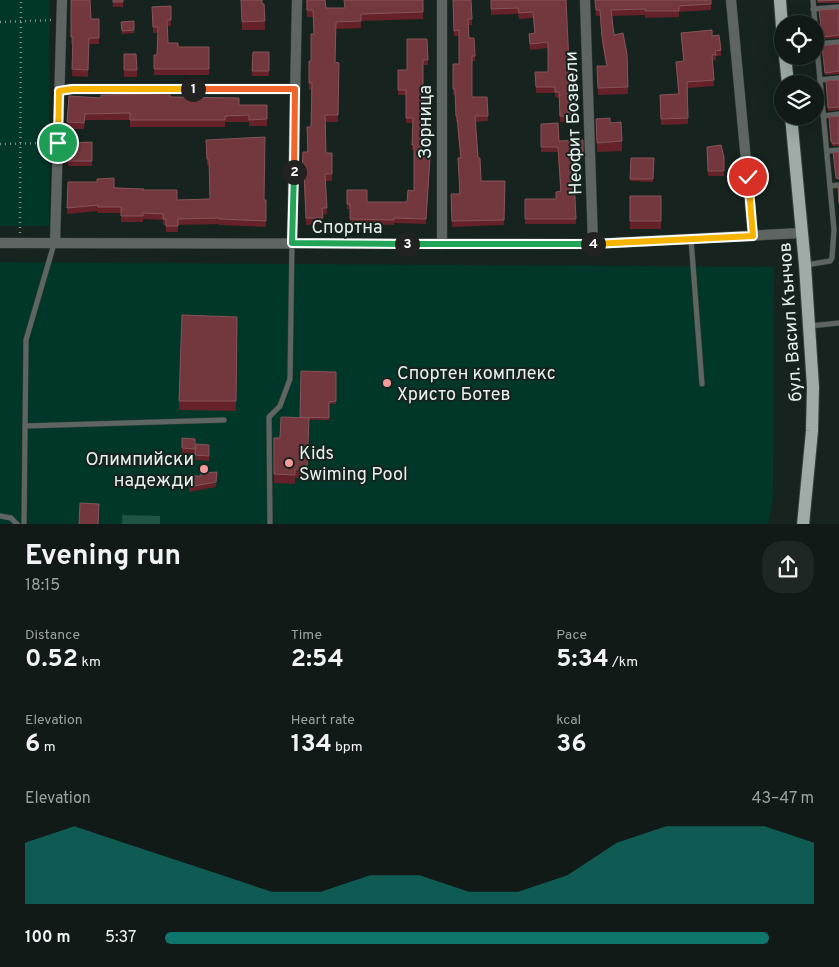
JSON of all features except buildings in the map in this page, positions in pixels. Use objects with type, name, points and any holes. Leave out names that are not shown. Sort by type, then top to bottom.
[{"type":"main road","points":[[780,0],[781,15]]},
{"type":"main road","name":"бул. Васил Кънчов","points":[[792,125],[805,265],[813,387],[812,431],[803,524]]},
{"type":"street","points":[[55,243],[62,0]]},
{"type":"street","points":[[292,243],[297,0]]},
{"type":"street","name":"Зорница","points":[[442,0],[442,244]]},
{"type":"street","name":"Неофит Бозвели","points":[[585,0],[593,244]]},
{"type":"street","points":[[731,0],[753,236]]},
{"type":"street","points":[[59,91],[72,89],[295,89]]},
{"type":"street","name":"Спортна","points":[[0,243],[593,244],[801,233]]},
{"type":"lane","points":[[813,0],[814,15]]},
{"type":"lane","points":[[814,9],[839,7]]},
{"type":"lane","points":[[824,43],[839,42]]},
{"type":"lane","points":[[824,80],[839,78]]},
{"type":"lane","points":[[824,116],[839,114]]},
{"type":"lane","points":[[805,265],[830,261],[836,229],[824,125]]},
{"type":"lane","points":[[826,151],[839,150]]},
{"type":"lane","points":[[830,186],[839,185]]},
{"type":"lane","points":[[691,239],[702,384]]},
{"type":"lane","points":[[24,524],[26,340],[55,243]]},
{"type":"lane","points":[[270,524],[269,417],[280,406],[290,379],[292,243]]},
{"type":"lane","points":[[809,326],[839,324]]},
{"type":"lane","points":[[25,426],[224,420]]},
{"type":"lane","points":[[0,516],[11,518],[18,524]]},
{"type":"path","points":[[20,244],[21,0]]},
{"type":"path","points":[[0,22],[61,20]]},
{"type":"path","points":[[0,144],[58,143]]},
{"type":"shaded area","points":[[0,0],[50,0],[49,226],[0,226]]},
{"type":"shaded area","name":"Спортен комплекс Христо Ботев","points":[[0,262],[774,267],[773,499],[768,524],[0,524]]},
{"type":"shaded area","points":[[122,515],[160,516],[160,524],[122,524]]},
{"type":"place","name":"Спортен комплекс Христо Ботев","points":[[387,383]]},
{"type":"place","name":"Kids Swiming Pool","points":[[289,463]]},
{"type":"place","name":"Олимпийски надежди","points":[[204,469]]},
{"type":"route","points":[[58,143],[59,91],[72,89],[295,89],[292,243],[593,244],[753,236],[748,177]]}]
